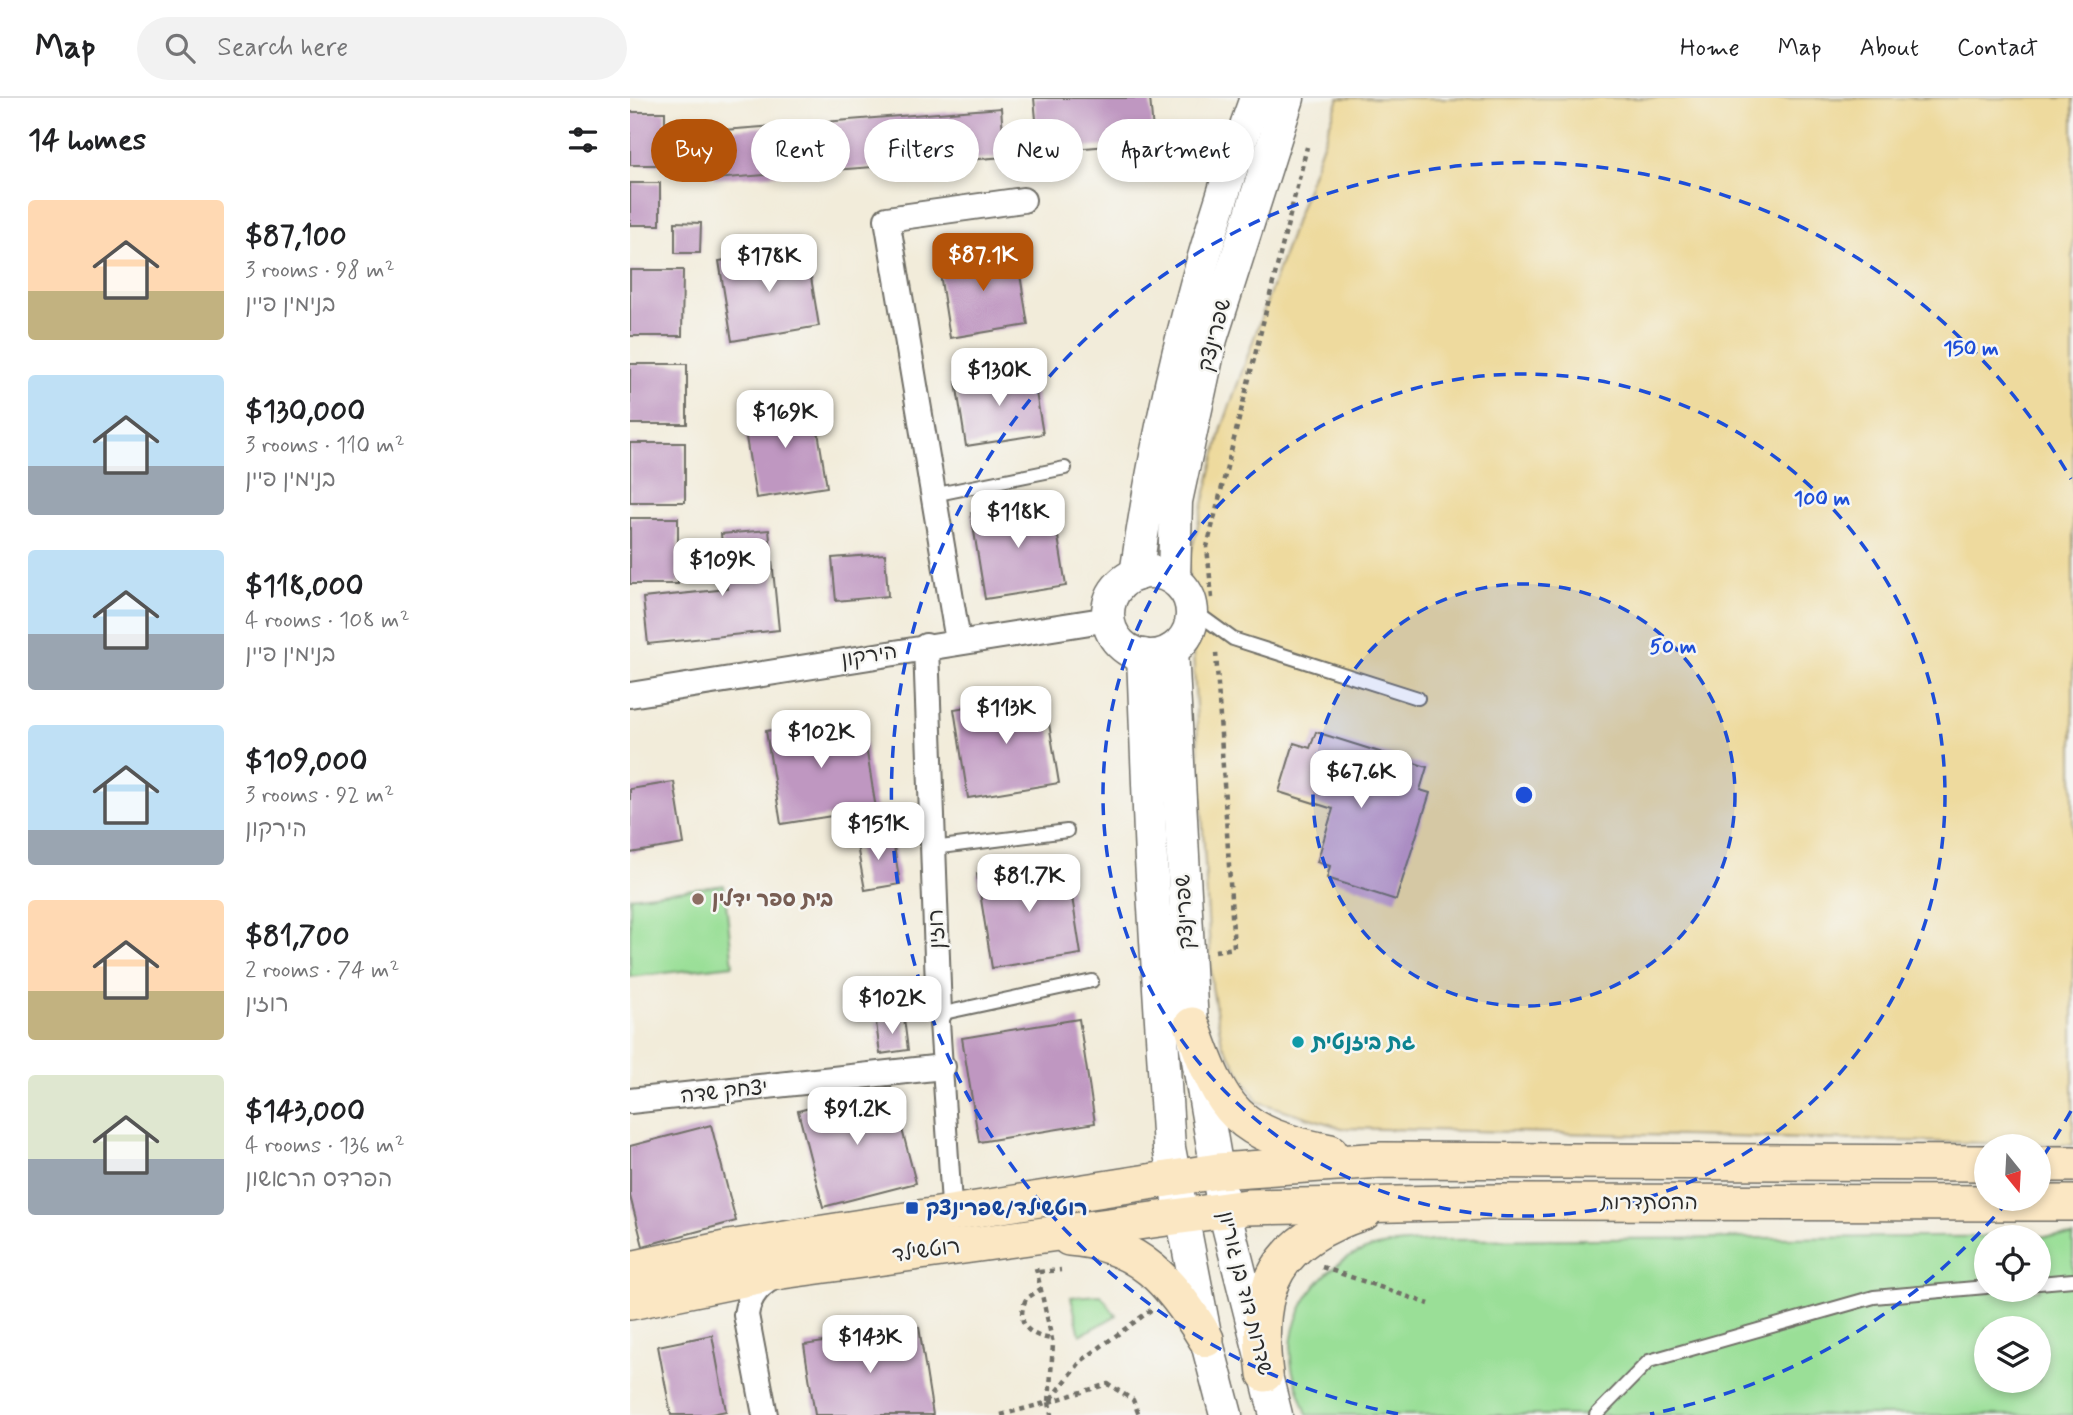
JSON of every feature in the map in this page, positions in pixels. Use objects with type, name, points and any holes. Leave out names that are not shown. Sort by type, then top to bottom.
[{"type":"main road","points":[[1192,1025],[1205,1062],[1225,1100],[1257,1132],[1315,1149],[1382,1160]]},
{"type":"main road","name":"ההסתדרות","points":[[1218,1171],[1382,1160],[1974,1163]]},
{"type":"main road","points":[[2051,1164],[2073,1164]]},
{"type":"main road","name":"רוטשילד","points":[[630,1269],[729,1248],[1218,1171]]},
{"type":"main road","name":"ההסתדרות","points":[[1224,1210],[1404,1204],[2073,1203]]},
{"type":"main road","points":[[1265,1374],[1261,1338],[1264,1312],[1275,1270],[1304,1240],[1342,1220],[1404,1204]]},
{"type":"main road","name":"רוטשילד","points":[[630,1302],[782,1271],[1020,1236],[1224,1210]]},
{"type":"main road","points":[[1020,1236],[1087,1240],[1138,1259],[1155,1270],[1173,1289],[1206,1339]]},
{"type":"street","name":"שפרינצק","points":[[1136,575],[1149,482],[1169,387],[1207,242],[1256,98]]},
{"type":"street","name":"שפרינצק","points":[[1174,579],[1176,501],[1211,339],[1288,98]]},
{"type":"street","points":[[958,641],[887,219],[1023,200]]},
{"type":"street","points":[[1156,572],[1174,579],[1204,618],[1192,624],[1186,637],[1157,652],[1126,648],[1116,639],[1109,619],[1111,600],[1117,588],[1136,575],[1156,572]]},
{"type":"street","name":"הירקון","points":[[630,695],[1109,619]]},
{"type":"street","name":"רוזין","points":[[926,646],[939,1014],[952,1212]]},
{"type":"street","name":"שפרינצק","points":[[1157,652],[1192,1025],[1218,1171]]},
{"type":"street","name":"שפרינצק","points":[[1157,652],[1161,1035],[1169,1149],[1174,1177]]},
{"type":"street","name":"יצחק שדה","points":[[630,1101],[943,1067]]},
{"type":"street","name":"שדרות דוד בן גוריון","points":[[1218,1171],[1224,1210],[1276,1415]]},
{"type":"street","name":"שדרות דוד בן גוריון","points":[[1174,1177],[1206,1339],[1226,1415]]},
{"type":"street","points":[[765,1415],[746,1315],[757,1288],[782,1271]]},
{"type":"lane","points":[[933,495],[1065,468]]},
{"type":"lane","points":[[1204,618],[1233,639],[1418,698]]},
{"type":"lane","points":[[933,848],[1067,831]]},
{"type":"lane","points":[[939,1014],[1092,981]]},
{"type":"lane","points":[[2073,1203],[2073,1211]]},
{"type":"lane","points":[[2051,1282],[2073,1280]]},
{"type":"lane","points":[[1596,1415],[1649,1361],[1874,1297],[1974,1288]]},
{"type":"path","points":[[1186,955],[1234,948],[1204,618],[1207,547],[1309,138]]},
{"type":"path","points":[[1020,1236],[1039,1272],[1052,1339],[1049,1402],[1051,1415]]},
{"type":"path","points":[[1289,1254],[1429,1304]]},
{"type":"path","points":[[1042,1288],[1026,1299],[1022,1319],[1026,1331],[1036,1337],[1052,1339]]},
{"type":"path","points":[[1049,1402],[1081,1361],[1156,1307]]},
{"type":"path","points":[[1001,1415],[1108,1384],[1133,1400],[1139,1415]]},
{"type":"green space","points":[[724,885],[733,965],[630,977],[630,897]]},
{"type":"green space","points":[[2051,1236],[2073,1236],[2073,1415],[1307,1415],[1292,1368],[1291,1348],[1300,1311],[1322,1278],[1337,1265],[1372,1248],[1443,1240],[1974,1237],[1974,1302],[2051,1302]]},
{"type":"green space","points":[[1101,1295],[1116,1316],[1080,1335],[1071,1297]]},
{"type":"sand","points":[[1339,98],[2073,98],[2073,1145],[2051,1144],[2051,1134],[1974,1134],[1974,1143],[1342,1128],[1258,1102],[1222,1043],[1212,987],[1188,565],[1222,428]]},
{"type":"building","points":[[1034,98],[1150,98],[1152,119],[1097,119],[1097,147],[1083,148],[1083,119],[1036,119]]},
{"type":"building","points":[[1001,108],[1002,119],[993,119],[993,158],[979,159],[979,119],[864,119],[864,168],[850,169],[850,120]]},
{"type":"building","points":[[630,112],[665,112],[665,119],[651,119],[651,165],[630,165]]},
{"type":"building","points":[[751,128],[751,176],[737,177],[737,129]]},
{"type":"building","points":[[630,183],[660,183],[660,225],[630,225]]},
{"type":"building","points":[[675,222],[701,223],[700,253],[675,253]]},
{"type":"building","points":[[806,247],[819,326],[732,341],[719,261]]},
{"type":"building","points":[[1016,249],[1028,325],[950,338],[938,261]]},
{"type":"building","points":[[630,270],[683,270],[682,336],[630,336]]},
{"type":"building","points":[[630,364],[687,364],[687,424],[630,424]]},
{"type":"building","points":[[1032,369],[1043,434],[966,446],[956,382]]},
{"type":"building","points":[[813,401],[827,487],[756,498],[742,413]]},
{"type":"building","points":[[630,443],[685,443],[685,502],[630,502]]},
{"type":"building","points":[[1052,500],[1066,586],[985,599],[971,513]]},
{"type":"building","points":[[630,518],[678,518],[678,584],[630,584]]},
{"type":"building","points":[[769,530],[779,630],[648,644],[643,598],[727,589],[721,534]]},
{"type":"building","points":[[885,554],[888,596],[836,601],[832,558]]},
{"type":"building","points":[[1044,694],[1059,783],[968,798],[954,709]]},
{"type":"building","points":[[861,715],[876,809],[781,824],[766,731]]},
{"type":"building","points":[[1316,732],[1427,767],[1420,790],[1430,793],[1396,900],[1327,878],[1330,866],[1317,862],[1333,809],[1279,792],[1294,743],[1310,748]]},
{"type":"building","points":[[674,782],[684,844],[630,853],[630,789]]},
{"type":"building","points":[[892,834],[900,884],[865,890],[856,840]]},
{"type":"building","points":[[1066,859],[1081,954],[992,968],[977,874]]},
{"type":"building","points":[[904,1018],[908,1050],[880,1054],[876,1022]]},
{"type":"building","points":[[1079,1019],[1095,1123],[979,1142],[962,1038]]},
{"type":"building","points":[[891,1087],[916,1183],[823,1207],[798,1111]]},
{"type":"building","points":[[711,1125],[736,1221],[643,1246],[630,1196],[630,1146]]},
{"type":"building","points":[[919,1327],[933,1415],[815,1415],[804,1345]]},
{"type":"building","points":[[712,1335],[726,1411],[707,1415],[671,1415],[658,1346]]},
{"type":"place","name":"בית ספר ידלין","points":[[698,899]]},
{"type":"place","name":"גת ביזנטית","points":[[1298,1042]]},
{"type":"place","name":"רוטשילד/שפרינצק","points":[[912,1208]]}]
